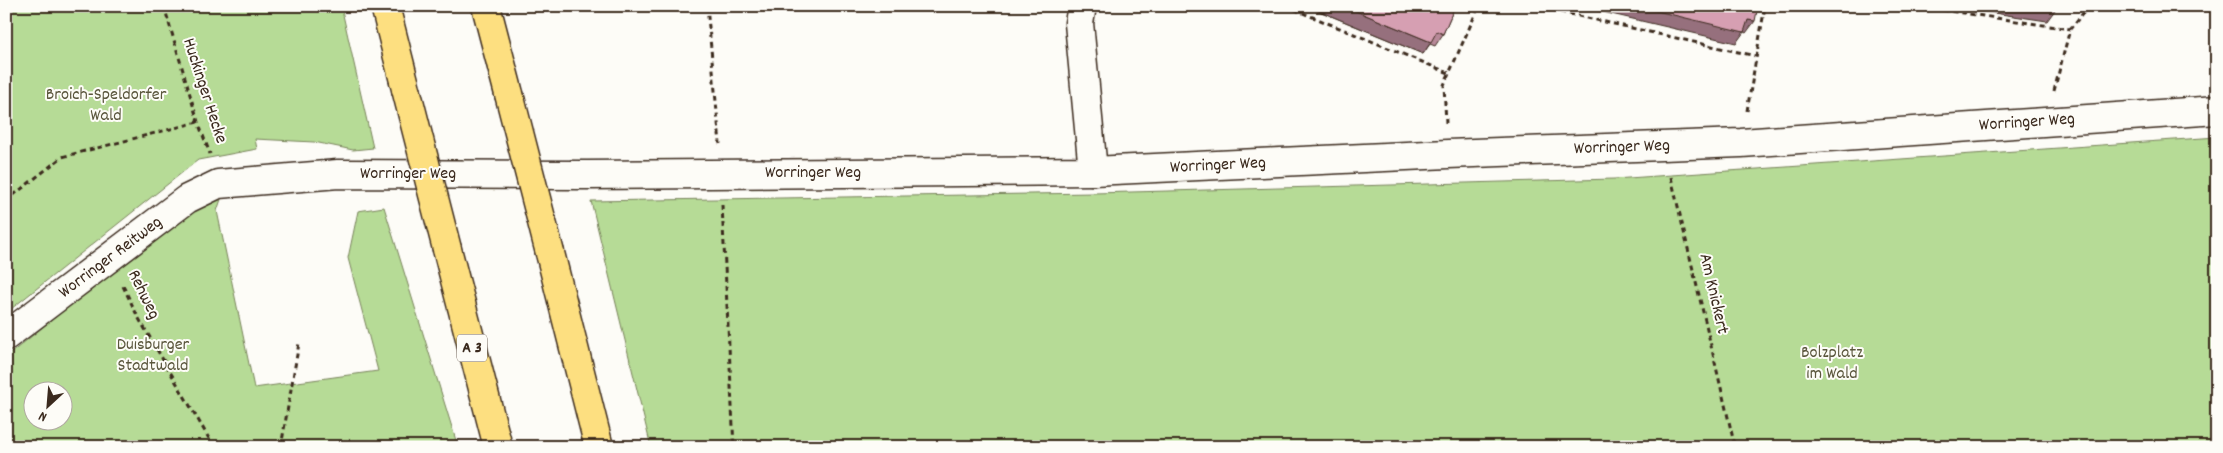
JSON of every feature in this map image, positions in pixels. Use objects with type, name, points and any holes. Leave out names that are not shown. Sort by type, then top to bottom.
[{"type":"highway","name":"A 3","points":[[385,6],[498,447]]},
{"type":"highway","points":[[486,6],[599,447]]},
{"type":"street","points":[[1082,6],[1079,23],[1093,171]]},
{"type":"street","name":"Worringer Weg","points":[[218,184],[338,174],[723,174],[1093,171],[1448,154],[1741,143],[2217,110]]},
{"type":"street","name":"Worringer Reitweg","points":[[6,336],[187,199],[218,184]]},
{"type":"path","name":"Huckinger Hecke","points":[[164,6],[218,184]]},
{"type":"path","points":[[707,6],[723,174],[722,208],[734,447]]},
{"type":"path","points":[[1286,6],[1449,73]]},
{"type":"path","points":[[1448,154],[1444,85],[1479,6]]},
{"type":"path","points":[[1534,6],[1756,56]]},
{"type":"path","points":[[1741,143],[1764,6]]},
{"type":"path","points":[[1916,6],[2070,29]]},
{"type":"path","points":[[2046,122],[2070,29],[2090,6]]},
{"type":"path","points":[[6,201],[62,157],[198,122]]},
{"type":"path","name":"Am Knickert","points":[[1664,147],[1734,447]]},
{"type":"path","name":"Rehweg","points":[[110,258],[138,317],[214,447]]},
{"type":"path","points":[[281,447],[299,343]]},
{"type":"green space","name":"Broich-Speldorfer Wald","points":[[6,6],[341,6],[373,148],[353,150],[314,142],[255,139],[257,149],[198,160],[6,313]]},
{"type":"green space","name":"Bolzplatz im Wald","points":[[2217,137],[2217,447],[651,447],[591,201],[1094,193],[1614,179]]},
{"type":"green space","name":"Duisburger Stadtwald","points":[[229,176],[217,211],[254,388],[378,371],[348,258],[358,211],[384,207],[458,447],[6,447],[6,357]]},
{"type":"building","points":[[1344,6],[1455,6],[1443,34],[1437,31],[1431,42]]},
{"type":"building","points":[[1636,6],[1758,6],[1755,21],[1748,20],[1744,32]]},
{"type":"building","points":[[2032,6],[2056,6],[2055,10]]}]
